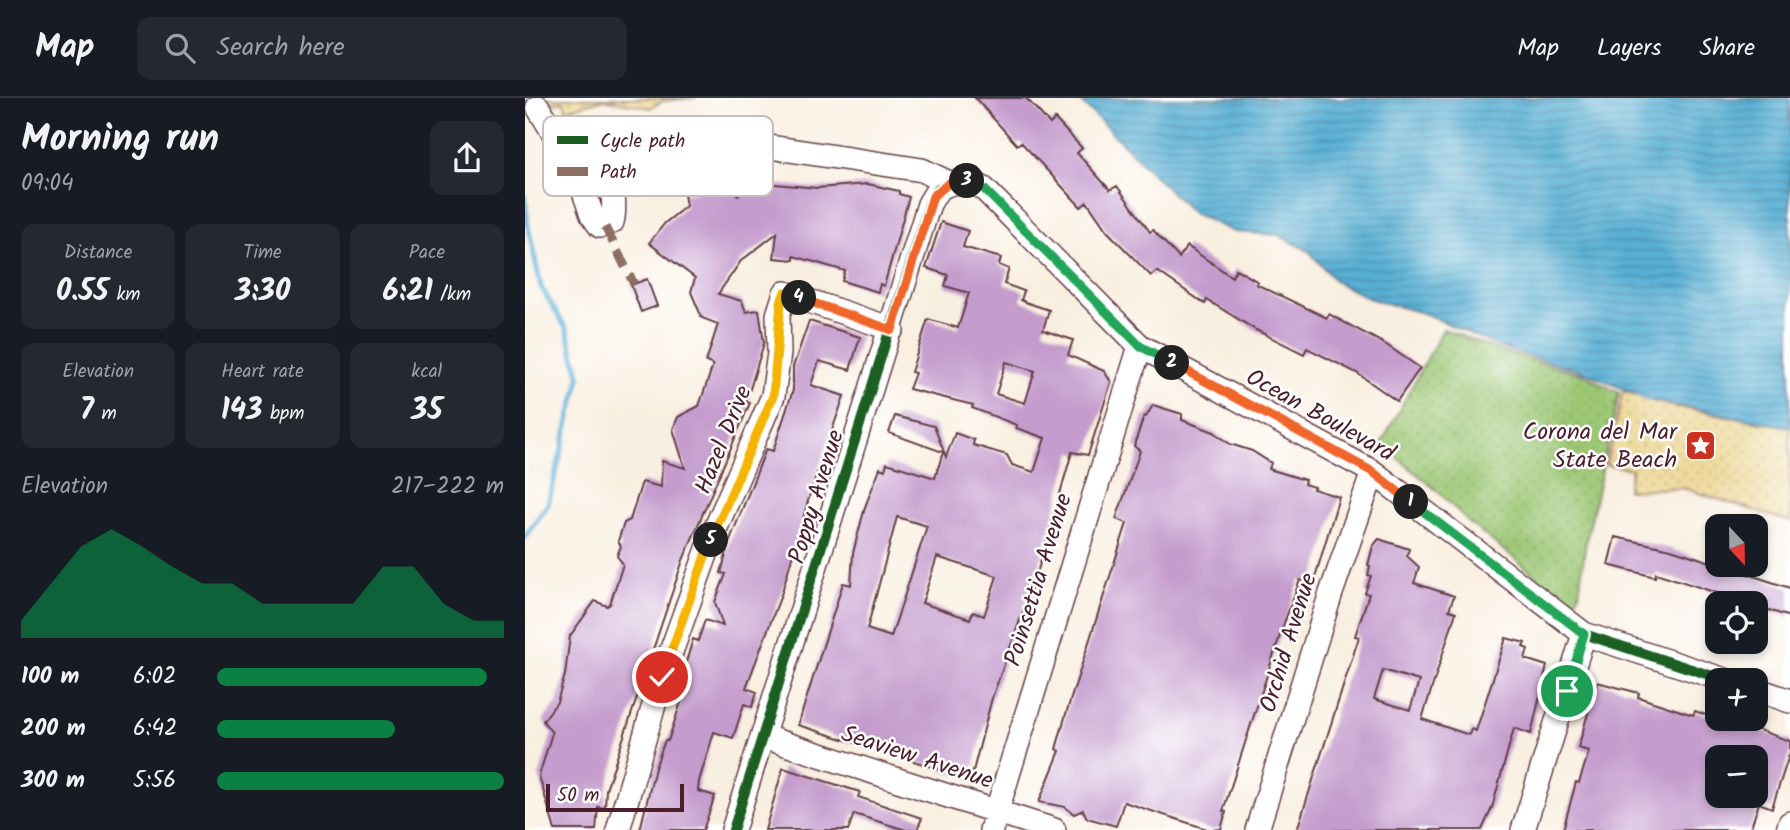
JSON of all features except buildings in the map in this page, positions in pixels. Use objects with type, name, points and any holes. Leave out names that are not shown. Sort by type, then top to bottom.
[{"type":"street","name":"Ocean Boulevard","points":[[538,107],[543,116]]},
{"type":"street","name":"Ocean Boulevard","points":[[773,147],[922,170],[949,183],[974,182],[1140,346],[1373,472],[1584,634],[1705,673]]},
{"type":"street","name":"Poppy Avenue","points":[[733,830],[933,196],[949,183]]},
{"type":"street","name":"Ocean Boulevard","points":[[585,196],[591,215],[600,226],[612,222],[613,196]]},
{"type":"street","name":"Hazel Drive","points":[[618,830],[623,804],[662,677],[696,581],[714,532],[773,396],[779,353],[778,315],[785,292],[892,330]]},
{"type":"street","name":"Poinsettia Avenue","points":[[994,821],[1140,346]]},
{"type":"street","name":"Orchid Avenue","points":[[1257,830],[1330,596],[1373,472]]},
{"type":"street","points":[[1523,830],[1584,634]]},
{"type":"street","points":[[1768,693],[1790,701]]},
{"type":"street","name":"Seaview Avenue","points":[[764,737],[994,821],[1054,830]]},
{"type":"street","points":[[1788,830],[1790,823]]},
{"type":"sand","points":[[525,98],[696,98],[663,101],[650,108],[604,99],[567,110],[563,101],[525,111]]},
{"type":"sand","name":"Corona del Mar State Beach","points":[[1623,391],[1669,406],[1790,427],[1790,522],[1683,488],[1627,490],[1632,469],[1606,465]]},
{"type":"green space","points":[[1443,329],[1503,352],[1583,374],[1619,393],[1585,547],[1579,595],[1572,604],[1468,522],[1441,494],[1381,444]]},
{"type":"water","points":[[1077,98],[1790,98],[1790,427],[1648,400],[1585,372],[1504,349],[1426,314],[1371,299],[1336,282],[1309,251],[1278,235],[1234,232],[1192,213]]},
{"type":"waterway","points":[[525,197],[528,226],[541,287],[567,330],[580,378],[548,504],[525,537]]},
{"type":"marked path","points":[[605,227],[634,284]]},
{"type":"cycle path","points":[[733,830],[929,204],[938,189],[956,182],[972,183],[984,189],[1140,346],[1373,472],[1584,634],[1705,673]]},
{"type":"place","name":"Corona del Mar State Beach","points":[[1700,446]]},
{"type":"route","points":[[662,677],[714,532],[773,396],[779,353],[778,315],[785,292],[892,330],[933,196],[938,188],[961,180],[974,182],[984,189],[1140,346],[1373,472],[1570,626],[1584,634],[1567,691]]}]
